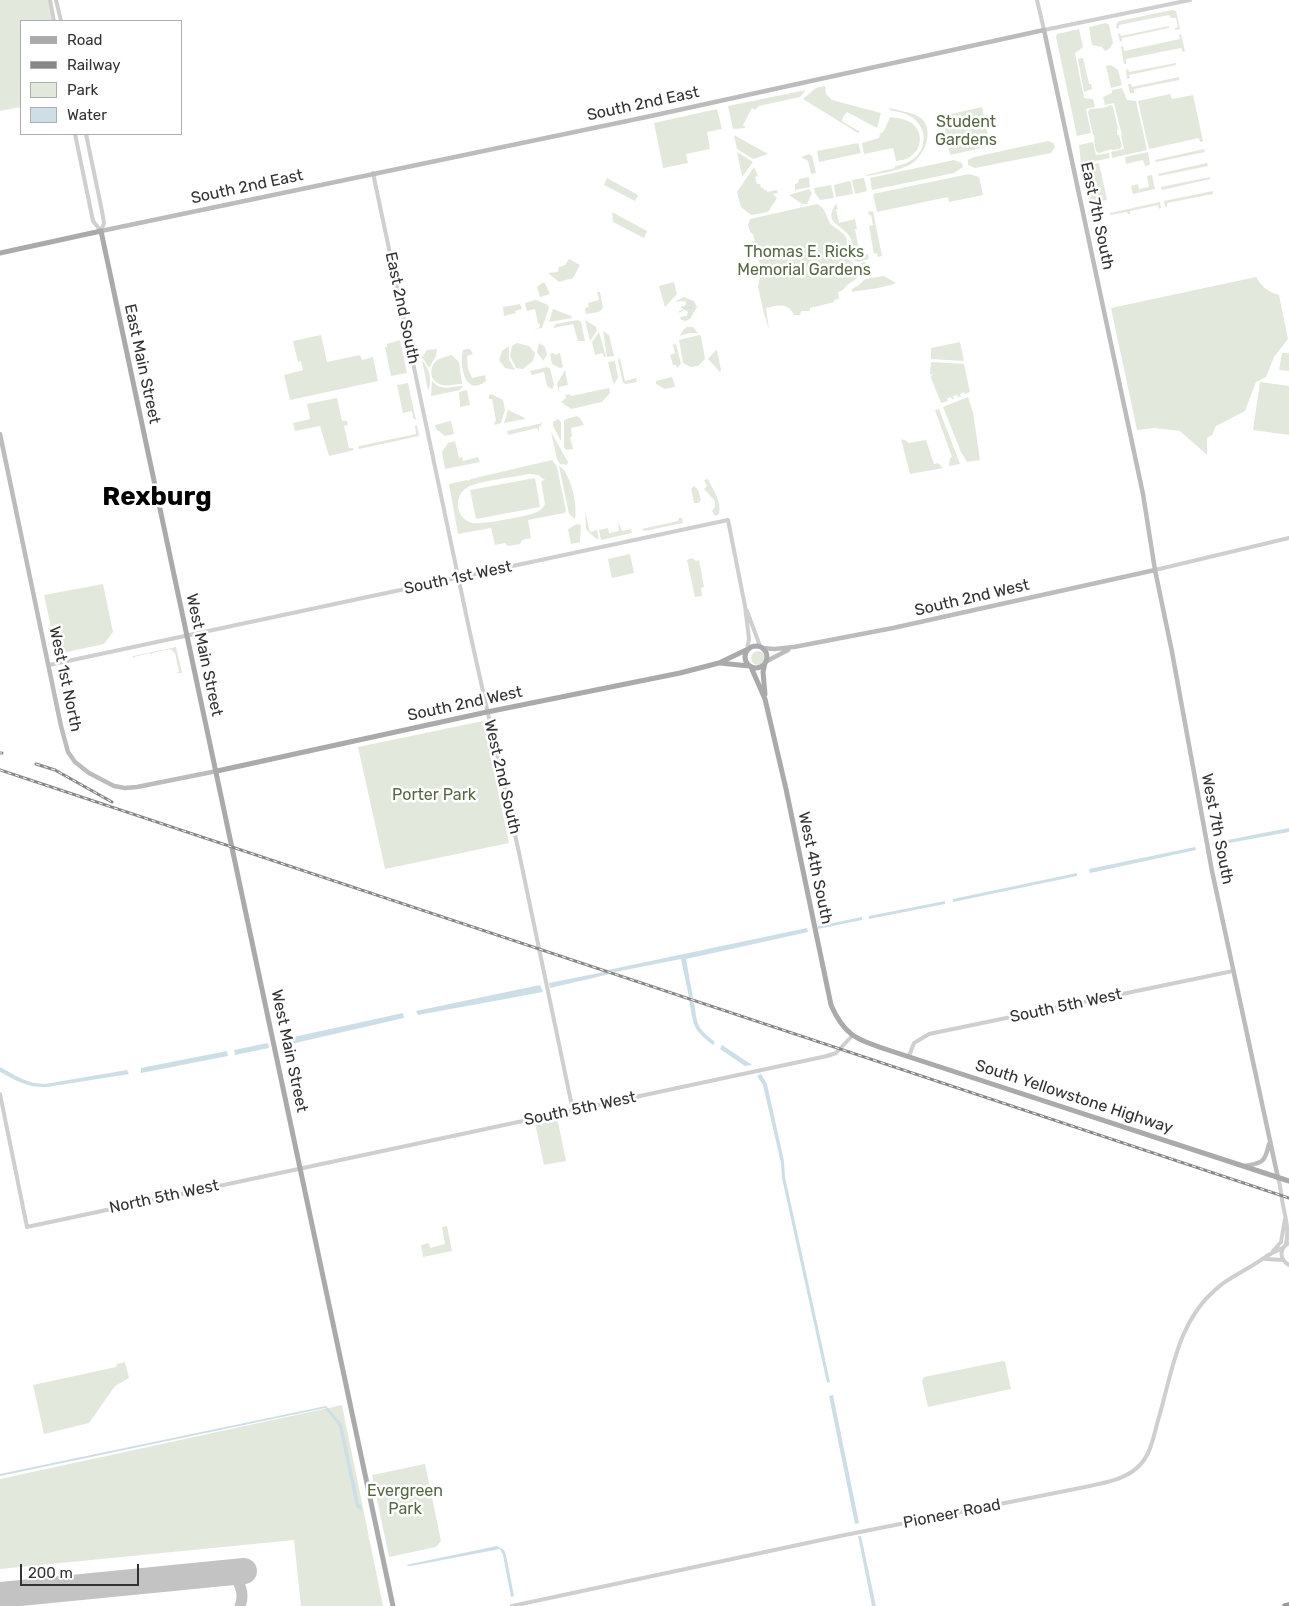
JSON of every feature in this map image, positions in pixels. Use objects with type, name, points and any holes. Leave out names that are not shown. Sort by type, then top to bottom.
[{"type":"highway","points":[[1285,1606],[1289,1605]]},
{"type":"main road","name":"South 2nd East","points":[[101,231],[646,117],[1044,30]]},
{"type":"main road","name":"East 7th South","points":[[1044,30],[1131,436]]},
{"type":"main road","points":[[0,253],[101,231]]},
{"type":"main road","name":"East Main Street","points":[[101,231],[159,501]]},
{"type":"main road","name":"West 1st North","points":[[0,434],[61,726],[71,757],[81,768],[108,784],[119,787],[137,787],[216,771]]},
{"type":"main road","name":"West 7th South","points":[[1131,436],[1210,862],[1278,1178]]},
{"type":"main road","name":"West Main Street","points":[[159,501],[393,1606]]},
{"type":"main road","name":"South 2nd West","points":[[762,647],[774,649],[794,648],[941,619],[1155,570]]},
{"type":"main road","points":[[753,645],[762,647],[767,654],[766,662],[757,668],[750,666],[745,659],[747,650],[753,645]]},
{"type":"main road","name":"South 2nd West","points":[[766,662],[794,648]]},
{"type":"main road","name":"South 2nd West","points":[[216,771],[487,712],[680,673],[720,663],[747,650]]},
{"type":"main road","name":"West 4th South","points":[[766,662],[763,672],[765,699],[786,789],[831,1006],[842,1026],[852,1036]]},
{"type":"main road","name":"South 2nd West","points":[[720,663],[750,666]]},
{"type":"main road","name":"West 4th South","points":[[750,666],[765,699]]},
{"type":"main road","name":"South Yellowstone Highway","points":[[852,1036],[869,1044],[1289,1181]]},
{"type":"main road","points":[[1244,1166],[1259,1164],[1263,1161],[1266,1157],[1270,1140]]},
{"type":"street","points":[[50,0],[54,20]]},
{"type":"street","points":[[56,0],[61,20]]},
{"type":"street","name":"East 7th South","points":[[1037,0],[1044,30]]},
{"type":"street","name":"South 2nd East","points":[[1044,30],[1190,0]]},
{"type":"street","name":"East Main Street","points":[[75,135],[93,221],[101,231]]},
{"type":"street","name":"East Main Street","points":[[86,135],[104,223],[101,231]]},
{"type":"street","name":"East 2nd South","points":[[373,173],[430,443]]},
{"type":"street","name":"West 2nd South","points":[[430,443],[573,1110]]},
{"type":"street","name":"South 1st West","points":[[49,666],[728,520],[745,606]]},
{"type":"street","points":[[1155,570],[1289,538]]},
{"type":"street","points":[[745,606],[762,647]]},
{"type":"street","points":[[745,606],[749,639],[747,650]]},
{"type":"street","name":"South 5th West","points":[[909,1056],[914,1043],[928,1034],[1233,971]]},
{"type":"street","name":"South 5th West","points":[[301,1168],[827,1056],[836,1052],[852,1036]]},
{"type":"street","name":"North 5th West","points":[[0,1094],[27,1227],[301,1168]]},
{"type":"street","name":"West 7th South","points":[[1278,1178],[1282,1187],[1285,1216],[1288,1225],[1286,1245],[1281,1254],[1283,1260]]},
{"type":"street","points":[[1273,1251],[1281,1242],[1285,1216]]},
{"type":"street","name":"Pioneer Road","points":[[512,1606],[840,1536],[1090,1486],[1125,1476],[1139,1466],[1150,1450],[1176,1351],[1186,1327],[1196,1310],[1222,1284],[1265,1259],[1273,1251],[1286,1245]]},
{"type":"street","points":[[1265,1259],[1283,1260],[1289,1265]]},
{"type":"green space","points":[[0,0],[49,0],[54,20],[20,20],[20,107],[0,111]]},
{"type":"green space","points":[[1172,10],[1176,11],[1180,29],[1175,30],[1178,27],[1176,18],[1171,18],[1169,15],[1119,25],[1117,29],[1116,24],[1119,21]]},
{"type":"green space","points":[[1106,23],[1109,25],[1113,43],[1105,51],[1102,47],[1092,45],[1089,27]]},
{"type":"green space","points":[[1169,26],[1169,28],[1122,38],[1120,42],[1118,34],[1120,33],[1121,36]]},
{"type":"green space","points":[[1079,29],[1083,47],[1075,53],[1084,98],[1093,99],[1095,107],[1086,109],[1091,133],[1077,136],[1056,37],[1057,34]]},
{"type":"green space","points":[[1181,34],[1185,51],[1183,52],[1181,48],[1126,59],[1126,64],[1124,64],[1121,46],[1123,46],[1124,51],[1180,39],[1179,35]]},
{"type":"green space","points":[[1083,58],[1092,89],[1084,92],[1078,59]]},
{"type":"green space","points":[[1176,63],[1176,65],[1129,75],[1130,78],[1127,79],[1126,70],[1128,69],[1129,72]]},
{"type":"green space","points":[[1111,65],[1118,70],[1122,85],[1111,88],[1106,66]]},
{"type":"green space","points":[[1179,77],[1179,80],[1134,89],[1134,93],[1130,93],[1128,84],[1131,84],[1132,87]]},
{"type":"green space","points":[[825,86],[826,94],[832,100],[881,113],[877,128],[847,112],[842,121],[860,132],[858,133],[803,99],[816,88]]},
{"type":"green space","points":[[1122,88],[1127,100],[1136,101],[1147,150],[1112,158],[1111,152],[1124,149],[1122,135],[1114,103],[1105,105],[1103,97],[1112,93],[1112,90]]},
{"type":"green space","points":[[806,90],[800,97],[759,106],[755,110],[752,108],[743,125],[746,128],[733,129],[728,106]]},
{"type":"green space","points":[[1170,94],[1172,99],[1193,95],[1203,141],[1200,142],[1199,138],[1149,149],[1138,101]]},
{"type":"green space","points":[[1111,105],[1118,129],[1117,135],[1119,135],[1122,146],[1120,149],[1099,153],[1096,151],[1088,112],[1090,109]]},
{"type":"green space","name":"Student Gardens","points":[[982,107],[990,146],[950,155],[942,116]]},
{"type":"green space","points":[[889,108],[916,115],[922,120],[928,133],[925,147],[911,164],[890,172],[867,176],[895,168],[895,166],[916,157],[924,140],[921,128],[913,118]]},
{"type":"green space","points":[[717,109],[722,129],[707,132],[710,149],[686,154],[688,163],[663,168],[654,123]]},
{"type":"green space","points":[[890,117],[908,121],[916,128],[920,141],[915,153],[904,160],[896,161],[893,148],[864,154],[862,143],[879,138]]},
{"type":"green space","points":[[734,135],[768,154],[753,159],[737,149]]},
{"type":"green space","points":[[1048,141],[1053,143],[1055,147],[1051,153],[975,168],[968,165],[968,160],[974,157]]},
{"type":"green space","points":[[1093,142],[1096,155],[1109,153],[1110,158],[1081,164],[1079,145]]},
{"type":"green space","points":[[858,143],[861,153],[819,162],[817,151]]},
{"type":"green space","points":[[1204,149],[1205,152],[1156,162],[1155,160]]},
{"type":"green space","points":[[737,152],[753,162],[743,176],[742,176]]},
{"type":"green space","points":[[1148,152],[1150,165],[1145,166],[1143,160],[1126,164],[1125,157]]},
{"type":"green space","points":[[809,154],[812,156],[816,173],[811,174],[808,161],[801,157]]},
{"type":"green space","points":[[954,160],[962,163],[963,167],[954,173],[872,190],[870,178]]},
{"type":"green space","points":[[1099,163],[1107,200],[1089,203],[1081,166]]},
{"type":"green space","points":[[1207,163],[1208,166],[1159,176],[1158,174]]},
{"type":"green space","points":[[754,167],[758,176],[755,177],[757,184],[760,184],[761,188],[767,192],[777,190],[778,193],[773,194],[777,198],[768,212],[751,215],[741,207],[737,192]]},
{"type":"green space","points":[[969,174],[979,177],[983,195],[949,202],[948,197],[877,212],[873,194]]},
{"type":"green space","points":[[1152,175],[1155,189],[1133,194],[1131,186],[1138,184],[1139,189],[1149,187],[1147,176]]},
{"type":"green space","points":[[809,177],[810,187],[795,190],[795,184],[798,183],[799,179]]},
{"type":"green space","points":[[1210,177],[1210,179],[1162,190],[1161,187]]},
{"type":"green space","points":[[607,178],[638,195],[635,201],[604,185]]},
{"type":"green space","points":[[864,178],[867,191],[855,194],[852,180]]},
{"type":"green space","points":[[851,182],[853,194],[836,197],[834,185]]},
{"type":"green space","points":[[831,185],[834,198],[820,200],[814,188]]},
{"type":"green space","points":[[809,189],[812,193],[807,204],[802,204],[789,195]]},
{"type":"green space","points":[[1213,191],[1213,194],[1167,203],[1167,207],[1165,207],[1164,201]]},
{"type":"green space","points":[[1160,202],[1161,208],[1159,209],[1158,205],[1130,211],[1130,214],[1127,212],[1110,215],[1110,213]]},
{"type":"green space","name":"Thomas E. Ricks Memorial Gardens","points":[[817,204],[824,209],[830,223],[845,236],[848,255],[859,272],[858,276],[843,290],[838,292],[839,299],[810,308],[810,311],[801,311],[800,315],[794,315],[786,306],[766,308],[769,329],[758,287],[761,270],[753,234],[750,232],[748,225],[750,219]]},
{"type":"green space","points":[[836,204],[839,223],[855,219],[860,255],[868,254],[869,259],[859,262],[854,261],[850,237],[832,220],[832,210]]},
{"type":"green space","points":[[873,211],[882,256],[878,257],[877,253],[874,254],[869,226],[873,225],[871,215],[868,212]]},
{"type":"green space","points":[[612,212],[647,231],[644,238],[613,222]]},
{"type":"green space","points":[[569,259],[580,265],[573,278],[559,282],[548,273],[558,272],[559,267],[565,265]]},
{"type":"green space","points":[[863,262],[870,264],[872,276],[866,277],[864,269],[859,266]]},
{"type":"green space","points":[[884,276],[896,283],[852,292],[852,289],[865,279]]},
{"type":"green space","points":[[1256,277],[1266,289],[1279,295],[1288,339],[1274,357],[1266,377],[1256,382],[1245,411],[1216,426],[1212,435],[1207,438],[1207,455],[1180,431],[1154,428],[1137,430],[1111,308]]},
{"type":"green space","points":[[674,282],[677,294],[665,307],[659,286]]},
{"type":"green space","points":[[545,283],[550,294],[540,297],[537,287]]},
{"type":"green space","points":[[597,292],[600,292],[603,308],[599,312],[586,314],[585,308],[589,307],[588,303],[599,300]]},
{"type":"green space","points":[[684,297],[694,301],[697,307],[690,319],[686,321],[681,320],[680,317],[687,316],[688,312],[680,307],[685,306],[686,302],[674,302]]},
{"type":"green space","points":[[536,300],[548,305],[549,308],[542,328],[532,330],[539,328],[540,324],[538,324],[535,309],[527,311],[525,303]]},
{"type":"green space","points":[[520,304],[522,309],[515,311],[516,313],[504,316],[503,307]]},
{"type":"green space","points":[[553,309],[571,316],[572,318],[549,322]]},
{"type":"green space","points":[[578,320],[581,322],[585,341],[578,341],[573,324],[553,328],[556,324]]},
{"type":"green space","points":[[585,320],[596,327],[597,331],[590,341]]},
{"type":"green space","points":[[687,327],[693,327],[698,333],[680,336]]},
{"type":"green space","points":[[603,331],[609,335],[614,356],[607,357]]},
{"type":"green space","points":[[599,332],[606,357],[604,357],[603,353],[595,355],[592,342]]},
{"type":"green space","points":[[321,335],[327,362],[360,355],[362,360],[373,357],[378,381],[290,400],[284,375],[303,370],[301,361],[298,362],[293,341]]},
{"type":"green space","points":[[701,336],[705,359],[698,366],[691,367],[683,363],[679,340]]},
{"type":"green space","points":[[400,340],[407,373],[391,376],[385,347],[387,347],[387,344]]},
{"type":"green space","points":[[960,342],[964,361],[931,359],[931,348]]},
{"type":"green space","points":[[517,343],[529,346],[535,353],[533,361],[523,369],[516,368],[510,356],[512,346]]},
{"type":"green space","points":[[539,343],[545,347],[547,355],[543,361],[537,352]]},
{"type":"green space","points":[[676,344],[681,364],[677,368],[676,365],[673,365],[670,355],[675,353],[673,345]]},
{"type":"green space","points":[[509,346],[509,359],[515,370],[505,368],[499,360],[502,351]]},
{"type":"green space","points":[[437,349],[436,356],[429,368],[422,357],[427,350]]},
{"type":"green space","points":[[470,349],[473,354],[467,356],[468,369],[472,378],[485,375],[486,381],[479,385],[468,383],[465,378],[462,356],[463,350]]},
{"type":"green space","points":[[717,350],[721,370],[720,372],[708,359]]},
{"type":"green space","points":[[554,353],[555,355],[560,353],[563,367],[560,368],[552,364],[550,354]]},
{"type":"green space","points":[[1282,353],[1289,353],[1289,371],[1279,370]]},
{"type":"green space","points":[[452,355],[459,362],[462,384],[438,384],[432,377],[432,367],[439,359]]},
{"type":"green space","points":[[620,358],[625,381],[636,378],[637,382],[623,383],[618,360]]},
{"type":"green space","points":[[422,360],[427,367],[429,375],[428,391]]},
{"type":"green space","points":[[615,361],[618,377],[615,383],[613,383],[608,362]]},
{"type":"green space","points":[[931,362],[964,364],[970,392],[965,394],[964,392],[958,397],[957,395],[953,396],[954,399],[950,397],[947,399],[948,401],[941,403],[931,378],[932,374],[930,374]]},
{"type":"green space","points":[[550,368],[554,385],[552,389],[547,386],[544,372],[532,375],[530,371]]},
{"type":"green space","points":[[565,370],[568,385],[559,387],[559,394],[557,384]]},
{"type":"green space","points":[[672,377],[674,387],[665,389],[656,384],[656,381]]},
{"type":"green space","points":[[432,381],[446,388],[463,386],[460,390],[431,396]]},
{"type":"green space","points":[[1260,382],[1289,386],[1289,435],[1253,430]]},
{"type":"green space","points":[[408,383],[416,420],[413,418],[412,411],[403,413],[397,385]]},
{"type":"green space","points":[[609,388],[610,393],[602,402],[571,409],[561,402],[566,398],[565,395],[570,394],[571,396]]},
{"type":"green space","points":[[467,390],[470,405],[460,407],[459,392]]},
{"type":"green space","points":[[491,394],[503,400],[505,410],[501,423],[495,425],[492,399],[489,399]]},
{"type":"green space","points":[[968,397],[973,412],[980,460],[967,462],[943,407]]},
{"type":"green space","points":[[337,398],[342,421],[347,421],[348,425],[344,426],[349,448],[354,450],[329,456],[320,426],[295,431],[293,423],[310,419],[307,404]]},
{"type":"green space","points":[[939,409],[960,464],[949,466],[950,458],[952,457],[935,410]]},
{"type":"green space","points":[[508,410],[525,418],[525,419],[504,423]]},
{"type":"green space","points":[[577,416],[584,425],[571,428],[572,437],[570,437],[573,449],[566,450],[564,447],[564,421]]},
{"type":"green space","points":[[558,419],[561,422],[561,441],[553,426],[553,422]]},
{"type":"green space","points":[[451,421],[454,434],[445,436],[436,429],[435,425]]},
{"type":"green space","points":[[543,423],[539,427],[539,432],[537,428],[508,435],[507,431]]},
{"type":"green space","points":[[417,425],[419,436],[358,448],[359,446],[416,434],[415,426]]},
{"type":"green space","points":[[551,432],[568,462],[567,465],[560,464],[557,459]]},
{"type":"green space","points":[[901,439],[908,443],[926,440],[934,464],[938,463],[943,468],[910,474]]},
{"type":"green space","points":[[455,441],[459,458],[462,457],[463,461],[478,457],[480,462],[445,469],[442,452],[448,443]]},
{"type":"green space","points":[[552,460],[557,467],[566,511],[528,520],[531,538],[522,540],[520,544],[508,546],[505,543],[495,545],[491,528],[458,534],[449,484]],"holes":[[[529,474],[538,475],[545,480],[541,481],[545,504],[537,512],[484,523],[472,523],[466,520],[459,512],[458,501],[460,495],[468,487],[497,479]]]},
{"type":"green space","points":[[559,466],[567,475],[573,490],[575,519],[569,514]]},
{"type":"green space","points":[[535,478],[540,507],[476,519],[470,490]]},
{"type":"green space","points":[[708,479],[720,510],[719,514],[715,516],[712,511],[715,507],[715,501],[704,489],[707,486],[704,480]]},
{"type":"green space","points":[[694,486],[698,490],[701,500],[699,503],[694,503],[691,489]]},
{"type":"green space","points":[[585,511],[590,532],[597,530],[599,539],[595,538],[586,529]]},
{"type":"green space","points":[[679,518],[682,518],[683,523],[644,531],[642,529],[678,521]]},
{"type":"green space","points":[[618,521],[622,531],[631,529],[632,533],[601,540],[599,530],[608,528],[609,533],[619,531]]},
{"type":"green space","points":[[577,524],[581,525],[580,542],[571,544],[568,529]]},
{"type":"green space","points":[[630,554],[634,573],[612,578],[608,559]]},
{"type":"green space","points":[[692,558],[696,561],[699,560],[704,587],[701,588],[702,596],[695,597],[687,560]]},
{"type":"green space","points":[[103,584],[113,632],[104,644],[58,654],[44,595]]},
{"type":"green space","points":[[176,647],[182,673],[176,673],[179,672],[175,653],[170,649],[152,653],[151,656],[150,653],[134,657],[133,660],[133,656]]},
{"type":"green space","points":[[758,651],[763,653],[765,658],[763,663],[758,665],[753,663],[751,658],[753,653]]},
{"type":"green space","name":"Porter Park","points":[[483,721],[509,843],[385,869],[358,747]]},
{"type":"green space","points":[[555,1119],[558,1122],[566,1161],[544,1165],[535,1123]]},
{"type":"green space","points":[[447,1226],[452,1251],[423,1257],[421,1245],[429,1243],[430,1248],[445,1244],[442,1227]]},
{"type":"green space","points":[[125,1362],[129,1378],[115,1386],[89,1423],[44,1434],[33,1385],[116,1367],[117,1364]]},
{"type":"green space","points":[[1005,1362],[1011,1389],[928,1407],[922,1381],[924,1377]]},
{"type":"green space","points":[[342,1405],[383,1606],[301,1606],[294,1540],[0,1569],[0,1479]]},
{"type":"green space","name":"Evergreen Park","points":[[425,1464],[441,1541],[436,1547],[389,1557],[372,1475]]},
{"type":"water","points":[[1289,828],[1289,832],[1213,846],[1212,843]]},
{"type":"water","points":[[1195,847],[1196,850],[1090,873],[1089,869]]},
{"type":"water","points":[[1077,873],[1077,876],[953,902],[953,899]]},
{"type":"water","points":[[945,901],[945,904],[869,919],[869,916]]},
{"type":"water","points":[[862,917],[862,920],[818,929],[818,926]]},
{"type":"water","points":[[807,928],[808,932],[686,959],[693,998],[689,997],[681,959],[615,972],[608,970]]},
{"type":"water","points":[[604,972],[610,974],[550,988],[549,983]]},
{"type":"water","points":[[540,985],[543,992],[418,1015],[416,1011]]},
{"type":"water","points":[[689,1000],[694,1003],[699,1026],[715,1042],[713,1045],[697,1030],[693,1021]]},
{"type":"water","points":[[403,1013],[404,1018],[282,1046],[280,1040]]},
{"type":"water","points":[[268,1043],[269,1048],[235,1055],[234,1050]]},
{"type":"water","points":[[722,1045],[752,1065],[745,1066],[720,1049]]},
{"type":"water","points":[[227,1051],[228,1056],[141,1073],[141,1068]]},
{"type":"water","points":[[0,1067],[27,1081],[39,1084],[127,1070],[129,1074],[40,1087],[28,1085],[0,1072]]},
{"type":"water","points":[[761,1074],[767,1084],[784,1161],[785,1177],[830,1382],[827,1383],[782,1178],[781,1163],[763,1085],[757,1076]]},
{"type":"water","points":[[833,1395],[859,1523],[855,1524],[829,1396]]},
{"type":"water","points":[[326,1406],[342,1424],[362,1511],[356,1507],[339,1426],[325,1408],[0,1476],[0,1474]]},
{"type":"water","points":[[858,1536],[861,1536],[876,1606],[872,1606]]},
{"type":"water","points":[[497,1546],[504,1550],[506,1555],[514,1596],[511,1597],[503,1555],[500,1549],[416,1565],[406,1565]]},
{"type":"waterway","points":[[684,309],[686,307],[691,308],[691,303]]},
{"type":"waterway","points":[[679,312],[683,310]]},
{"type":"taxiway","points":[[228,1573],[236,1579],[242,1592],[240,1606]]},
{"type":"runway","points":[[0,1595],[244,1571]]},
{"type":"railway","points":[[36,764],[55,770],[112,802]]},
{"type":"railway","points":[[0,770],[1289,1198]]},
{"type":"district","name":"Rexburg","points":[[157,497]]}]
